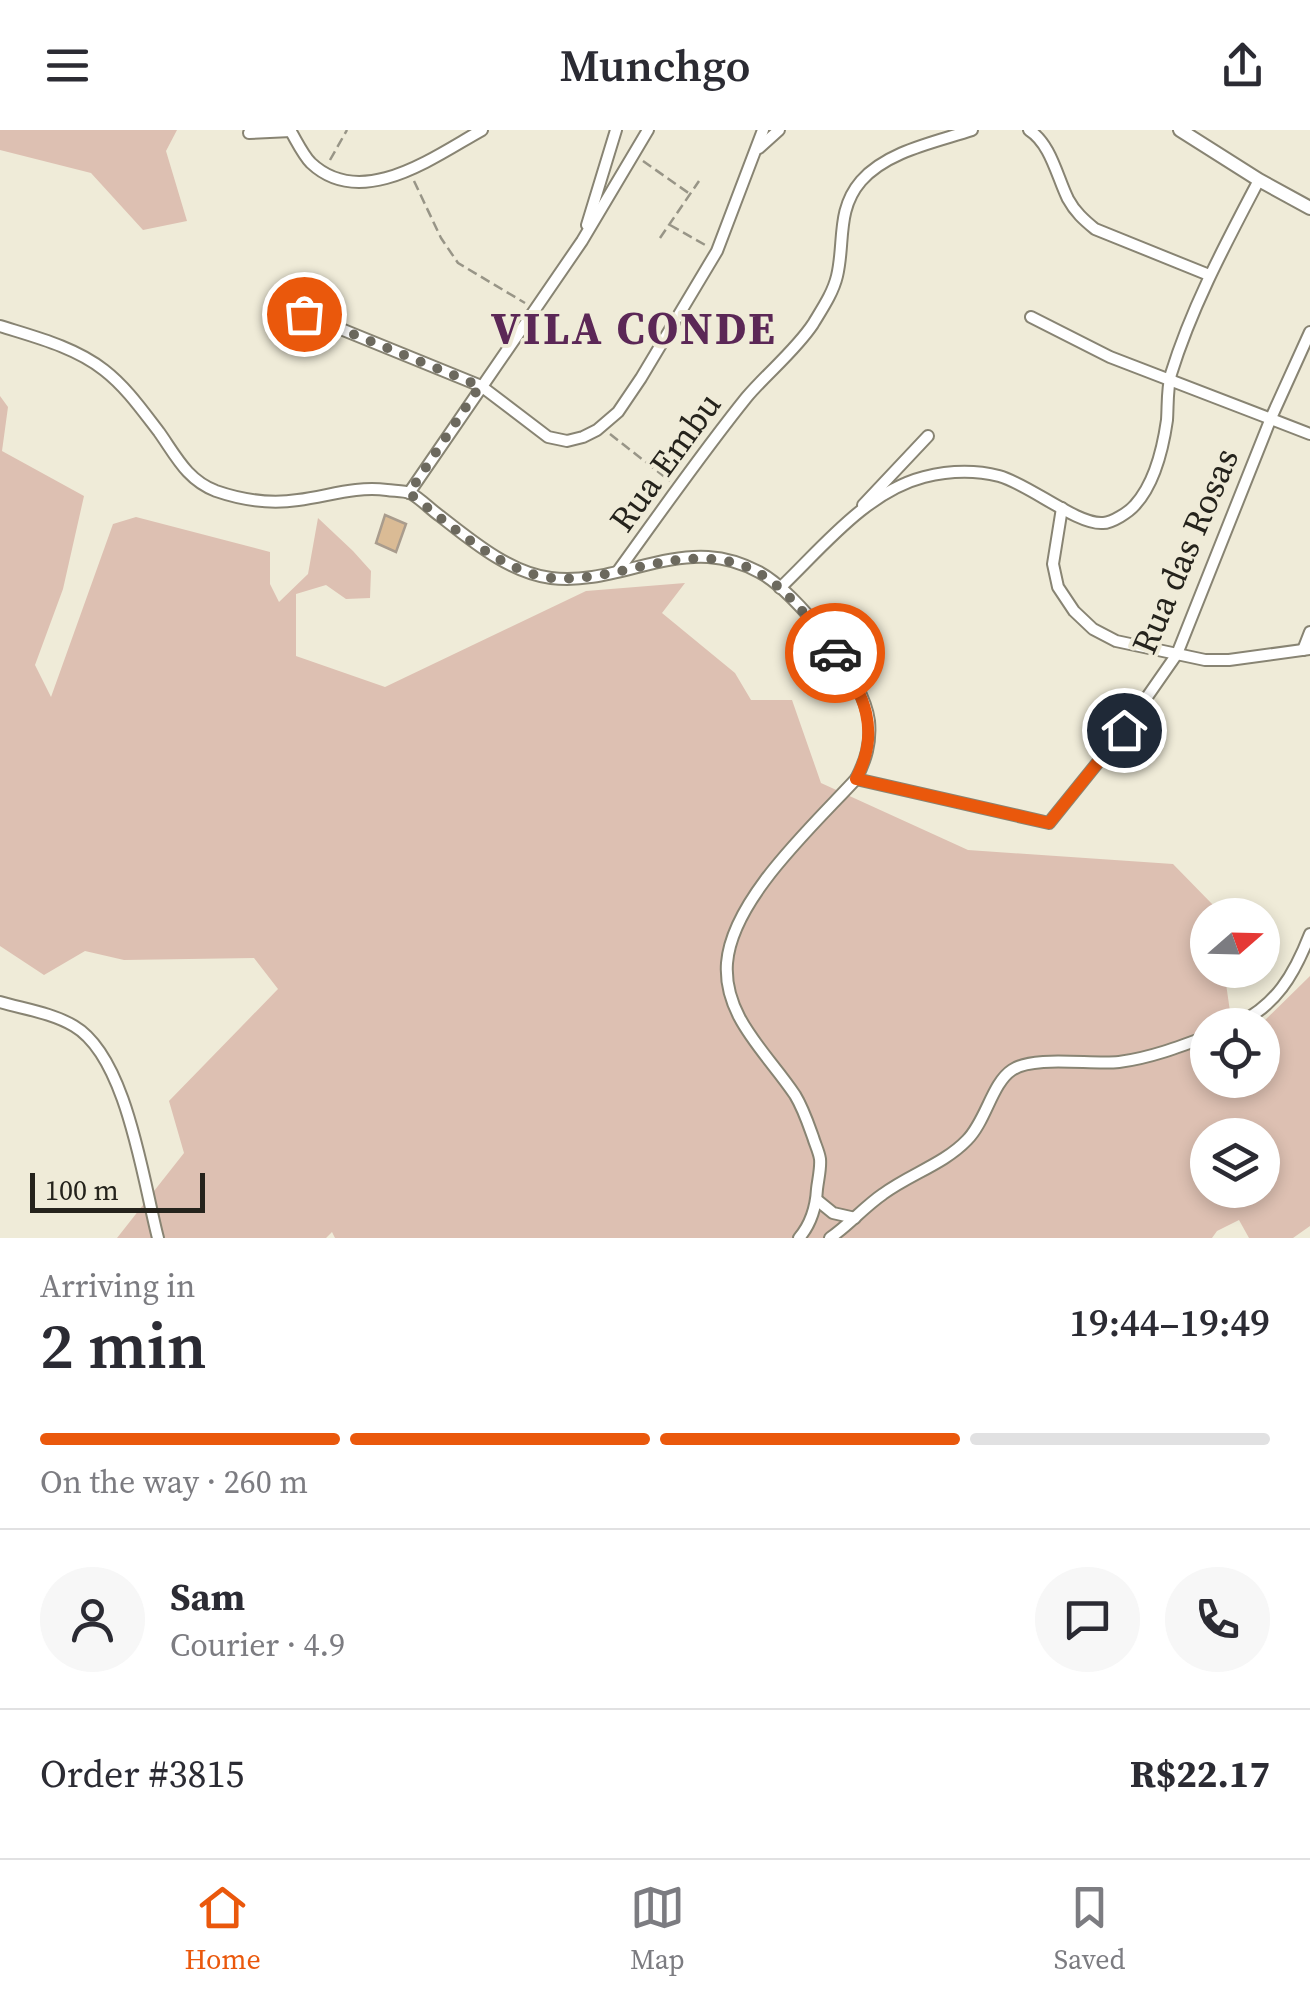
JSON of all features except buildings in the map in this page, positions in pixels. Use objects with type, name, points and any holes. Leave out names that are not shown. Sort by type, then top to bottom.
[{"type":"street","points":[[249,133],[290,130],[311,162],[333,176],[375,182],[394,178],[482,130]]},
{"type":"street","points":[[582,240],[616,130]]},
{"type":"street","points":[[409,493],[582,240],[648,130]]},
{"type":"street","points":[[304,314],[480,386],[548,438],[582,437],[618,412],[717,251],[763,130]]},
{"type":"street","points":[[754,152],[779,130]]},
{"type":"street","name":"Rua Embu","points":[[618,572],[748,396],[810,327],[837,275],[840,232],[848,201],[862,180],[911,150],[972,130]]},
{"type":"street","points":[[1029,130],[1043,143],[1070,203],[1095,229],[1209,276]]},
{"type":"street","points":[[1180,130],[1310,208]]},
{"type":"street","points":[[856,512],[900,486],[923,477],[957,472],[1002,477],[1080,519],[1104,524],[1136,505],[1151,479],[1162,446],[1170,378],[1209,276],[1259,180]]},
{"type":"street","points":[[1031,317],[1110,356],[1310,434]]},
{"type":"street","points":[[0,326],[83,356],[104,370],[129,393],[182,468],[212,489],[275,502],[368,487],[409,493],[498,558],[531,574],[552,578],[574,579],[672,560],[730,560],[760,572],[806,614],[848,670],[858,690],[868,718],[869,747],[856,779],[766,878],[745,908],[727,961],[733,1005],[797,1098],[820,1159],[816,1207],[799,1238]]},
{"type":"street","name":"Rua das Rosas","points":[[856,779],[1049,823],[1124,730],[1177,654],[1271,418],[1310,332]]},
{"type":"street","points":[[780,588],[845,526],[928,436]]},
{"type":"street","points":[[1062,508],[1052,564],[1058,587],[1064,600],[1094,629],[1116,641],[1205,660],[1230,660],[1306,649],[1310,632]]},
{"type":"street","points":[[1264,1008],[1287,984],[1310,934]]},
{"type":"street","points":[[0,1002],[57,1018],[78,1028],[94,1044],[113,1078],[136,1141],[158,1238]]},
{"type":"street","points":[[830,1238],[882,1194],[966,1142],[978,1129],[1002,1078],[1014,1068],[1034,1062],[1123,1061],[1190,1042]]},
{"type":"street","points":[[816,1200],[832,1213],[855,1218]]},
{"type":"path","points":[[324,170],[348,130]]},
{"type":"path","points":[[634,155],[690,194]]},
{"type":"path","points":[[409,170],[433,222],[458,263],[534,308]]},
{"type":"path","points":[[660,238],[698,181]]},
{"type":"path","points":[[669,225],[717,251]]},
{"type":"path","points":[[600,427],[678,488]]},
{"type":"shaded area","points":[[0,130],[177,130],[166,151],[187,221],[143,230],[91,173],[0,150]]},
{"type":"shaded area","points":[[0,396],[8,407],[2,451],[84,496],[63,589],[35,665],[51,697],[113,524],[136,517],[270,552],[270,584],[279,602],[308,574],[318,518],[371,571],[370,598],[346,599],[326,585],[296,594],[296,656],[385,687],[586,591],[685,583],[662,613],[735,673],[751,700],[792,700],[821,783],[968,850],[1173,864],[1206,898],[1190,898],[1190,988],[1227,988],[1230,1008],[1190,1008],[1190,1098],[1280,1098],[1277,1008],[1310,976],[1310,1226],[1293,1238],[1249,1238],[1239,1220],[1217,1231],[1212,1238],[335,1238],[332,1232],[326,1238],[117,1238],[184,1153],[169,1101],[278,989],[254,958],[124,960],[85,951],[44,975],[0,946]]},
{"type":"way so far","points":[[304,314],[480,386],[409,493],[498,558],[531,574],[574,579],[672,560],[730,560],[760,572],[780,588],[806,614],[835,653]]},
{"type":"district","name":"VILA CONDE","points":[[634,328]]},
{"type":"route","points":[[835,653],[848,670],[868,718],[869,747],[856,779],[1049,823],[1124,730]]}]
